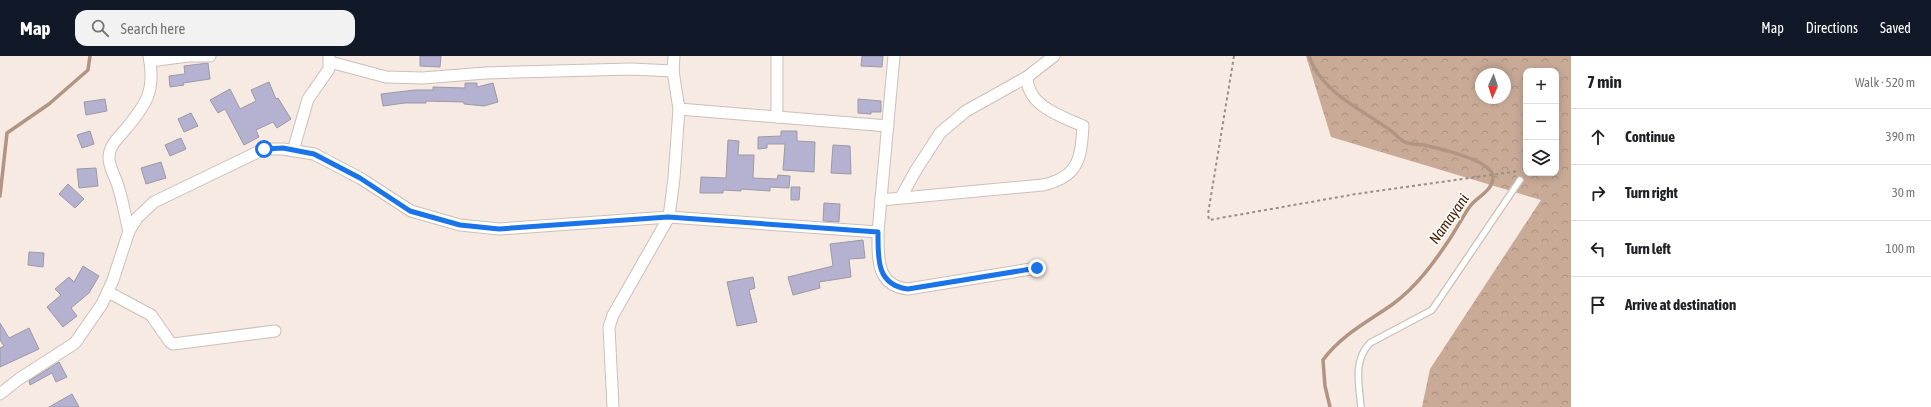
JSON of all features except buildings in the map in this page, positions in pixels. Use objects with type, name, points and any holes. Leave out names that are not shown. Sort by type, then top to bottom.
[{"type":"street","points":[[128,231],[118,186],[111,167],[109,152],[112,145],[139,113],[148,99],[153,75],[150,59],[210,56]]},
{"type":"street","points":[[613,407],[609,327],[613,316],[668,217],[674,178],[679,109],[673,71],[674,56]]},
{"type":"street","points":[[777,56],[777,117]]},
{"type":"street","points":[[894,56],[878,232],[878,253],[884,276],[894,286],[908,289],[1037,268]]},
{"type":"street","points":[[900,197],[940,133],[966,111],[1028,77],[1054,56]]},
{"type":"street","points":[[293,150],[308,99],[328,72],[329,59],[386,77],[423,78],[485,73],[631,69],[673,71]]},
{"type":"street","points":[[881,200],[900,197],[1043,185],[1057,181],[1071,170],[1078,163],[1081,155],[1083,126],[1053,112],[1037,102],[1028,90],[1028,77]]},
{"type":"street","points":[[679,109],[888,126]]},
{"type":"street","points":[[0,394],[19,379],[75,343],[98,311],[108,292],[128,231],[137,218],[154,202],[264,149],[283,148],[314,154],[360,178],[410,211],[460,225],[499,229],[668,217],[878,232]]},
{"type":"street","points":[[108,292],[151,315],[173,344],[275,331]]},
{"type":"lane","points":[[1361,407],[1358,380],[1360,359],[1363,351],[1370,343],[1432,310],[1520,180]]},
{"type":"path","points":[[1234,56],[1208,214],[1209,220],[1356,194],[1516,171],[1520,171],[1522,173],[1520,180]]},
{"type":"green space","points":[[1306,56],[1571,56],[1571,407],[1422,407],[1430,369],[1541,200],[1331,137]]},
{"type":"waterway","points":[[0,196],[7,133],[49,104],[88,70],[90,56]]},
{"type":"waterway","name":"Namayani","points":[[1309,56],[1315,69],[1332,90],[1390,130],[1403,141],[1411,144],[1424,145],[1440,149],[1475,160],[1491,171],[1493,177],[1491,186],[1471,205],[1452,236],[1417,283],[1393,304],[1338,343],[1323,360],[1325,386],[1330,407]]},
{"type":"route","points":[[264,149],[283,148],[314,154],[360,178],[410,211],[460,225],[499,229],[668,217],[878,232],[878,253],[880,266],[884,276],[888,282],[894,286],[908,289],[1037,268]]}]
